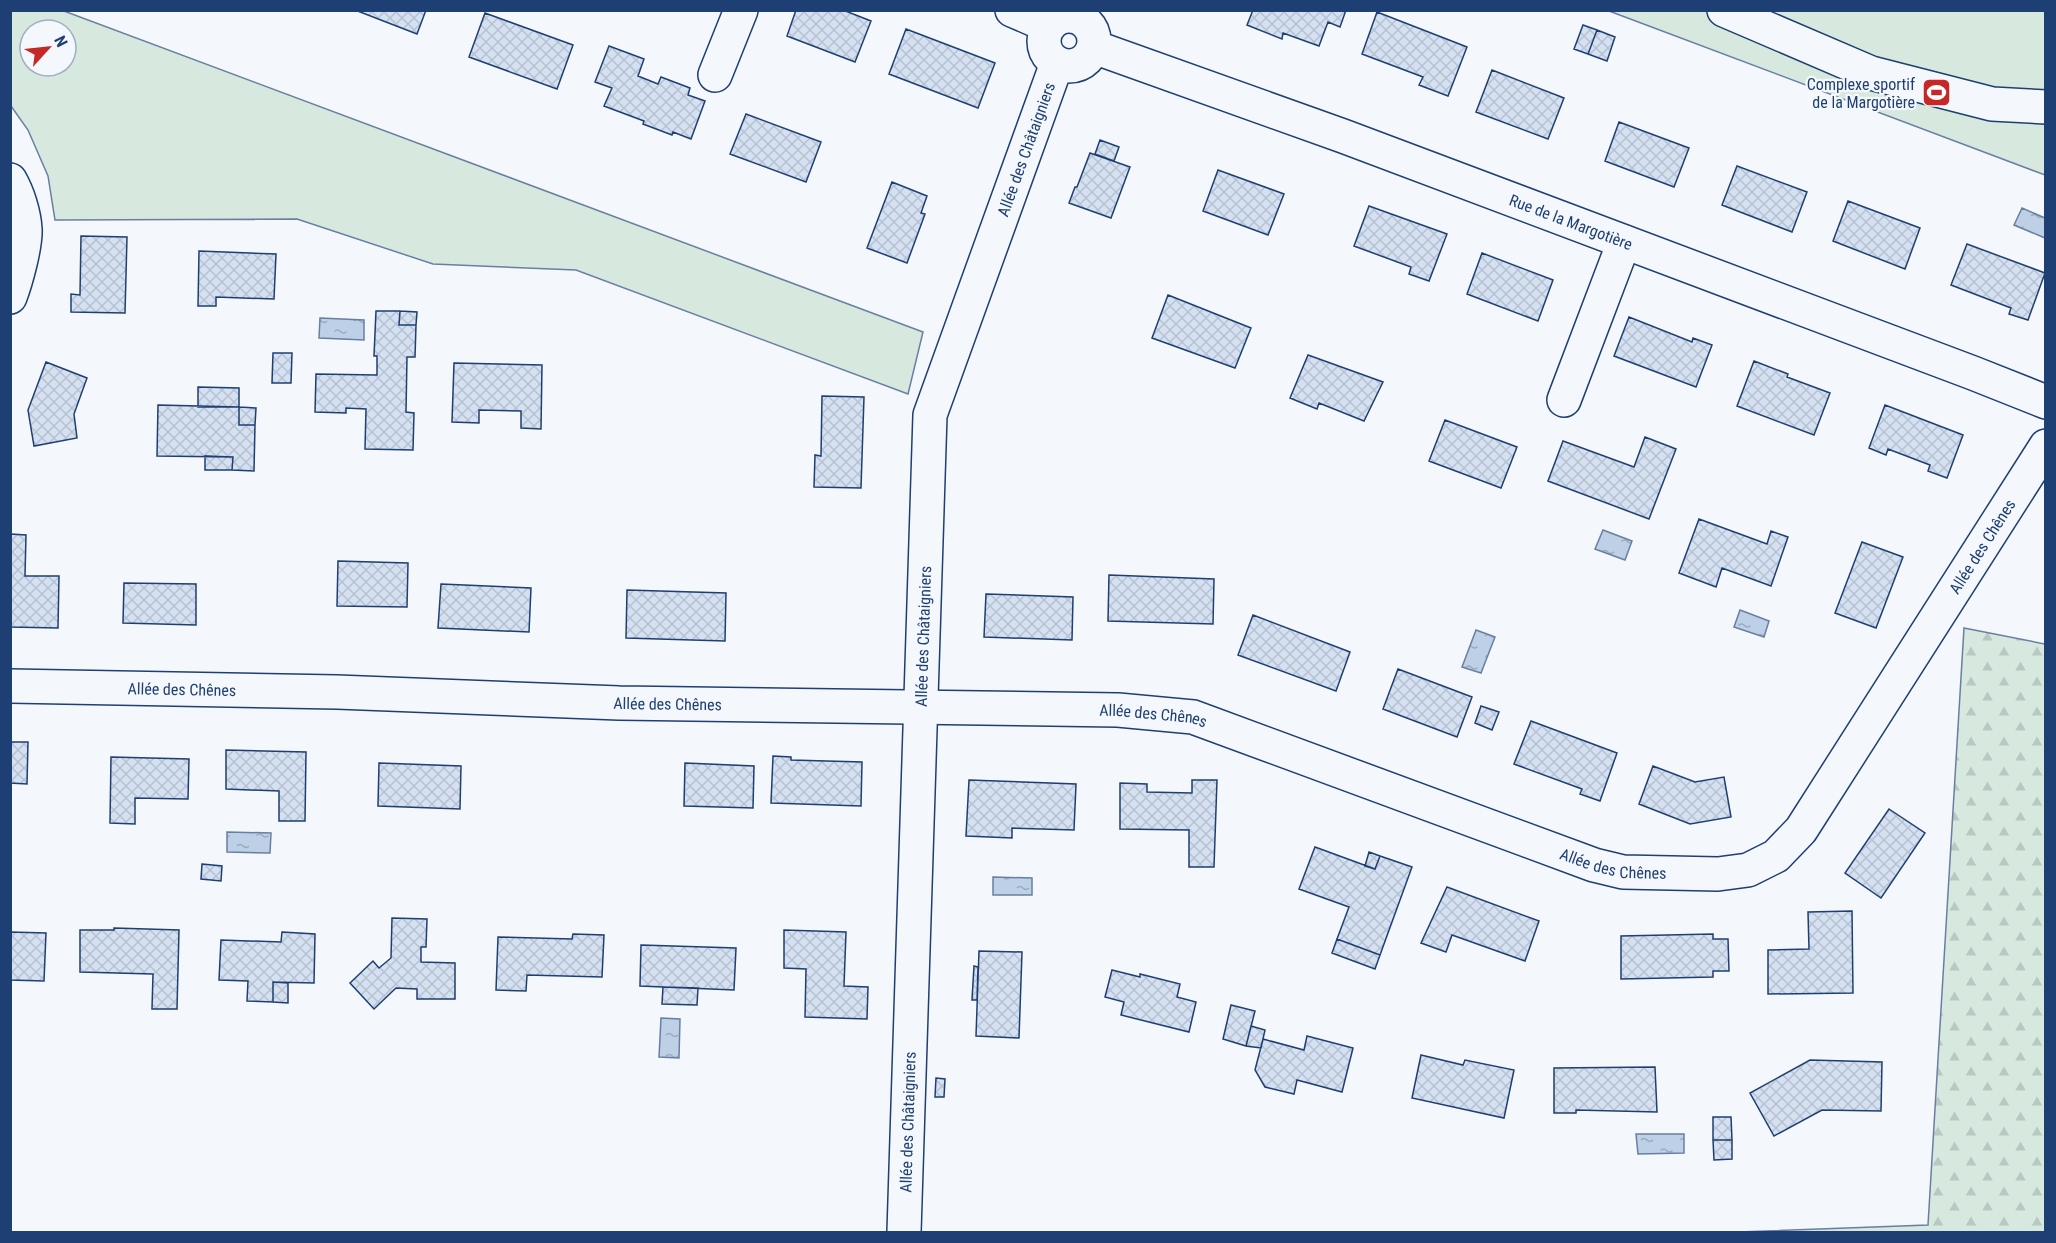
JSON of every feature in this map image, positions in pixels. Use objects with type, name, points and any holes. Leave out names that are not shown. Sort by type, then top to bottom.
[{"type":"street","points":[[716,75],[741,10]]},
{"type":"street","points":[[1012,10],[1049,26]]},
{"type":"street","points":[[1724,10],[1871,73],[1992,104],[2046,107]]},
{"type":"street","points":[[1073,16],[1088,23],[1092,30],[1094,47],[1086,61],[1070,67],[1057,63],[1048,56],[1044,48],[1044,39],[1049,26],[1057,19],[1073,16]]},
{"type":"street","name":"Rue de la Margotière","points":[[1094,47],[1343,136],[2046,402]]},
{"type":"street","name":"Allée des Châtaigniers","points":[[904,1233],[930,415],[1057,63]]},
{"type":"street","points":[[10,180],[16,191],[25,230],[17,280],[10,297]]},
{"type":"street","points":[[1564,400],[1624,242]]},
{"type":"street","name":"Allée des Chênes","points":[[10,686],[288,691],[607,702],[1118,710],[1193,717],[1594,866],[1623,872],[1718,873],[1748,870],[1776,856],[1801,830],[2046,446]]},
{"type":"green space","points":[[10,11],[64,11],[923,332],[908,394],[576,270],[433,264],[297,219],[55,220],[48,176],[28,130],[11,106]]},
{"type":"green space","name":"Complexe sportif de la Margotière","points":[[1609,11],[2045,11],[2045,175]]},
{"type":"green space","points":[[1964,628],[2045,644],[2045,1232],[1738,1232],[1928,1225]]},
{"type":"water","points":[[2022,208],[2045,218],[2045,238],[2014,225]]},
{"type":"water","points":[[320,318],[364,320],[364,340],[319,338]]},
{"type":"water","points":[[1603,530],[1632,541],[1625,560],[1595,549]]},
{"type":"water","points":[[1740,610],[1769,621],[1764,637],[1734,627]]},
{"type":"water","points":[[1476,630],[1495,637],[1481,673],[1462,667]]},
{"type":"water","points":[[227,832],[271,833],[270,853],[227,852]]},
{"type":"water","points":[[993,877],[1032,878],[1032,895],[993,895]]},
{"type":"water","points":[[661,1018],[680,1019],[679,1058],[659,1057]]},
{"type":"water","points":[[1636,1134],[1684,1134],[1684,1153],[1638,1154]]},
{"type":"building","points":[[355,10],[426,10],[417,34]]},
{"type":"building","points":[[796,10],[843,10],[871,21],[855,62],[787,36]]},
{"type":"building","points":[[1253,10],[1346,10],[1340,27],[1328,22],[1319,46],[1283,33],[1282,39],[1247,25]]},
{"type":"building","points":[[1377,12],[1467,47],[1448,96],[1419,85],[1423,77],[1362,54]]},
{"type":"building","points":[[485,13],[573,45],[557,89],[469,57]]},
{"type":"building","points":[[1583,25],[1597,30],[1588,54],[1574,49]]},
{"type":"building","points":[[906,29],[995,63],[978,108],[889,74]]},
{"type":"building","points":[[1597,30],[1615,37],[1607,61],[1588,54]]},
{"type":"building","points":[[609,46],[644,59],[638,76],[658,84],[661,77],[690,88],[688,95],[705,101],[691,139],[673,132],[672,135],[643,124],[644,121],[604,106],[612,88],[595,82]]},
{"type":"building","points":[[1492,70],[1564,98],[1548,139],[1476,112]]},
{"type":"building","points":[[746,114],[821,142],[806,182],[730,154]]},
{"type":"building","points":[[1619,122],[1689,148],[1674,187],[1605,161]]},
{"type":"building","points":[[1100,140],[1119,147],[1114,161],[1095,154]]},
{"type":"building","points":[[1090,153],[1130,167],[1111,218],[1069,203]]},
{"type":"building","points":[[1737,166],[1807,192],[1792,232],[1722,205]]},
{"type":"building","points":[[1218,170],[1284,194],[1268,235],[1203,211]]},
{"type":"building","points":[[892,182],[927,196],[921,213],[925,214],[907,263],[867,248]]},
{"type":"building","points":[[1848,201],[1920,228],[1905,269],[1833,241]]},
{"type":"building","points":[[1369,206],[1447,234],[1429,281],[1409,274],[1411,267],[1354,246]]},
{"type":"building","points":[[81,236],[127,237],[125,313],[71,312],[71,294],[80,295]]},
{"type":"building","points":[[1967,244],[2045,273],[2028,320],[2009,314],[2011,308],[1951,285]]},
{"type":"building","points":[[199,251],[276,254],[274,299],[216,297],[216,306],[198,306]]},
{"type":"building","points":[[1482,253],[1553,280],[1538,321],[1467,294]]},
{"type":"building","points":[[1168,295],[1251,328],[1235,368],[1152,338]]},
{"type":"building","points":[[376,311],[400,311],[399,325],[416,325],[415,357],[407,357],[406,412],[414,413],[413,450],[365,449],[366,409],[346,408],[346,413],[315,412],[316,374],[377,375],[377,356],[374,356]]},
{"type":"building","points":[[400,311],[417,312],[416,325],[399,325]]},
{"type":"building","points":[[1629,317],[1692,342],[1693,338],[1712,345],[1696,387],[1614,356]]},
{"type":"building","points":[[273,353],[292,353],[291,383],[272,383]]},
{"type":"building","points":[[1308,355],[1383,382],[1364,421],[1319,403],[1317,409],[1290,398]]},
{"type":"building","points":[[1754,361],[1788,374],[1787,377],[1830,393],[1814,435],[1737,406]]},
{"type":"building","points":[[46,362],[87,378],[74,414],[77,438],[34,446],[28,410]]},
{"type":"building","points":[[454,363],[542,365],[541,429],[521,428],[521,411],[479,410],[479,423],[452,422]]},
{"type":"building","points":[[198,387],[239,388],[239,407],[198,407]]},
{"type":"building","points":[[822,396],[864,397],[861,488],[814,487],[815,455],[821,456]]},
{"type":"building","points":[[158,405],[239,407],[239,425],[255,425],[254,471],[232,470],[233,457],[157,456]]},
{"type":"building","points":[[1885,405],[1963,435],[1947,478],[1928,471],[1930,465],[1888,449],[1886,455],[1869,448]]},
{"type":"building","points":[[239,407],[256,408],[255,425],[239,425]]},
{"type":"building","points":[[1445,420],[1517,447],[1501,488],[1429,461]]},
{"type":"building","points":[[1645,437],[1676,449],[1649,519],[1548,481],[1563,441],[1634,467]]},
{"type":"building","points":[[205,456],[233,457],[232,470],[205,470]]},
{"type":"building","points":[[1699,519],[1767,544],[1771,531],[1788,537],[1771,586],[1722,568],[1716,587],[1679,573]]},
{"type":"building","points":[[10,534],[26,535],[25,576],[59,576],[58,628],[10,627]]},
{"type":"building","points":[[1862,542],[1903,557],[1876,628],[1835,613]]},
{"type":"building","points":[[338,561],[408,563],[407,607],[337,606]]},
{"type":"building","points":[[1109,575],[1214,579],[1213,624],[1108,621]]},
{"type":"building","points":[[124,583],[196,584],[196,625],[123,623]]},
{"type":"building","points":[[441,584],[531,588],[529,632],[438,628]]},
{"type":"building","points":[[627,590],[726,593],[725,641],[626,638]]},
{"type":"building","points":[[986,594],[1073,597],[1072,640],[984,637]]},
{"type":"building","points":[[1253,615],[1350,652],[1336,691],[1238,655]]},
{"type":"building","points":[[1398,669],[1472,697],[1457,737],[1383,709]]},
{"type":"building","points":[[1481,706],[1499,712],[1492,730],[1475,723]]},
{"type":"building","points":[[1531,721],[1617,753],[1600,801],[1580,794],[1582,789],[1514,764]]},
{"type":"building","points":[[10,742],[28,742],[27,784],[10,783]]},
{"type":"building","points":[[226,750],[306,752],[305,821],[279,821],[279,791],[226,789]]},
{"type":"building","points":[[773,756],[791,757],[791,760],[862,762],[861,806],[771,803]]},
{"type":"building","points":[[111,757],[189,759],[188,799],[135,798],[135,824],[110,823]]},
{"type":"building","points":[[379,763],[461,766],[460,809],[378,806]]},
{"type":"building","points":[[685,763],[754,766],[753,808],[684,806]]},
{"type":"building","points":[[1653,766],[1695,782],[1724,777],[1731,817],[1690,824],[1639,804]]},
{"type":"building","points":[[969,780],[1076,784],[1074,830],[1012,828],[1012,838],[966,836]]},
{"type":"building","points":[[1192,780],[1217,780],[1214,867],[1189,867],[1189,830],[1120,829],[1120,783],[1147,784],[1147,792],[1192,793]]},
{"type":"building","points":[[1889,809],[1925,833],[1881,898],[1845,873]]},
{"type":"building","points":[[1315,847],[1375,869],[1380,856],[1412,867],[1380,955],[1337,939],[1349,907],[1299,889]]},
{"type":"building","points":[[1369,852],[1380,856],[1375,869],[1365,866]]},
{"type":"building","points":[[202,864],[222,866],[221,881],[201,879]]},
{"type":"building","points":[[1447,887],[1539,921],[1525,961],[1452,935],[1446,952],[1421,943]]},
{"type":"building","points":[[1852,911],[1853,993],[1768,994],[1768,950],[1809,949],[1808,912]]},
{"type":"building","points":[[392,918],[427,919],[426,947],[421,947],[421,962],[455,963],[455,999],[417,999],[417,989],[396,988],[374,1009],[350,983],[373,961],[379,968],[391,958]]},
{"type":"building","points":[[114,928],[179,930],[177,1009],[152,1009],[153,974],[80,972],[80,930],[114,930]]},
{"type":"building","points":[[784,930],[846,932],[844,986],[868,987],[867,1019],[805,1017],[806,969],[784,968]]},
{"type":"building","points":[[10,932],[46,933],[44,981],[10,980]]},
{"type":"building","points":[[282,932],[315,934],[314,983],[273,982],[273,1002],[247,1001],[248,981],[219,980],[221,940],[281,942]]},
{"type":"building","points":[[573,934],[604,935],[602,977],[527,975],[526,991],[496,990],[498,937],[572,939]]},
{"type":"building","points":[[1713,934],[1713,939],[1728,939],[1729,971],[1713,971],[1713,977],[1621,979],[1621,936]]},
{"type":"building","points":[[1337,939],[1380,955],[1375,969],[1332,953]]},
{"type":"building","points":[[641,945],[736,948],[734,990],[640,986]]},
{"type":"building","points":[[979,951],[1022,952],[1019,1038],[976,1036]]},
{"type":"building","points":[[974,966],[978,967],[977,1000],[972,1000]]},
{"type":"building","points":[[1112,970],[1180,984],[1177,997],[1196,1002],[1189,1032],[1121,1015],[1124,1002],[1105,997]]},
{"type":"building","points":[[273,982],[288,983],[288,1003],[273,1002]]},
{"type":"building","points":[[663,987],[698,988],[697,1005],[662,1004]]},
{"type":"building","points":[[1231,1005],[1255,1011],[1246,1046],[1223,1039]]},
{"type":"building","points":[[1251,1026],[1265,1030],[1261,1048],[1246,1046]]},
{"type":"building","points":[[1307,1036],[1353,1048],[1342,1092],[1297,1080],[1294,1094],[1265,1087],[1255,1070],[1263,1039],[1304,1050]]},
{"type":"building","points":[[1421,1055],[1463,1065],[1465,1060],[1514,1070],[1504,1118],[1412,1098]]},
{"type":"building","points":[[1810,1060],[1882,1062],[1881,1111],[1822,1110],[1774,1136],[1750,1093]]},
{"type":"building","points":[[1655,1067],[1657,1112],[1576,1110],[1576,1113],[1554,1113],[1554,1068]]},
{"type":"building","points":[[936,1078],[945,1079],[944,1097],[935,1097]]},
{"type":"building","points":[[1713,1117],[1731,1117],[1732,1140],[1713,1140]]},
{"type":"building","points":[[1713,1140],[1732,1140],[1732,1159],[1714,1160]]},
{"type":"place","name":"Complexe sportif de la Margotière","points":[[1936,93]]}]
